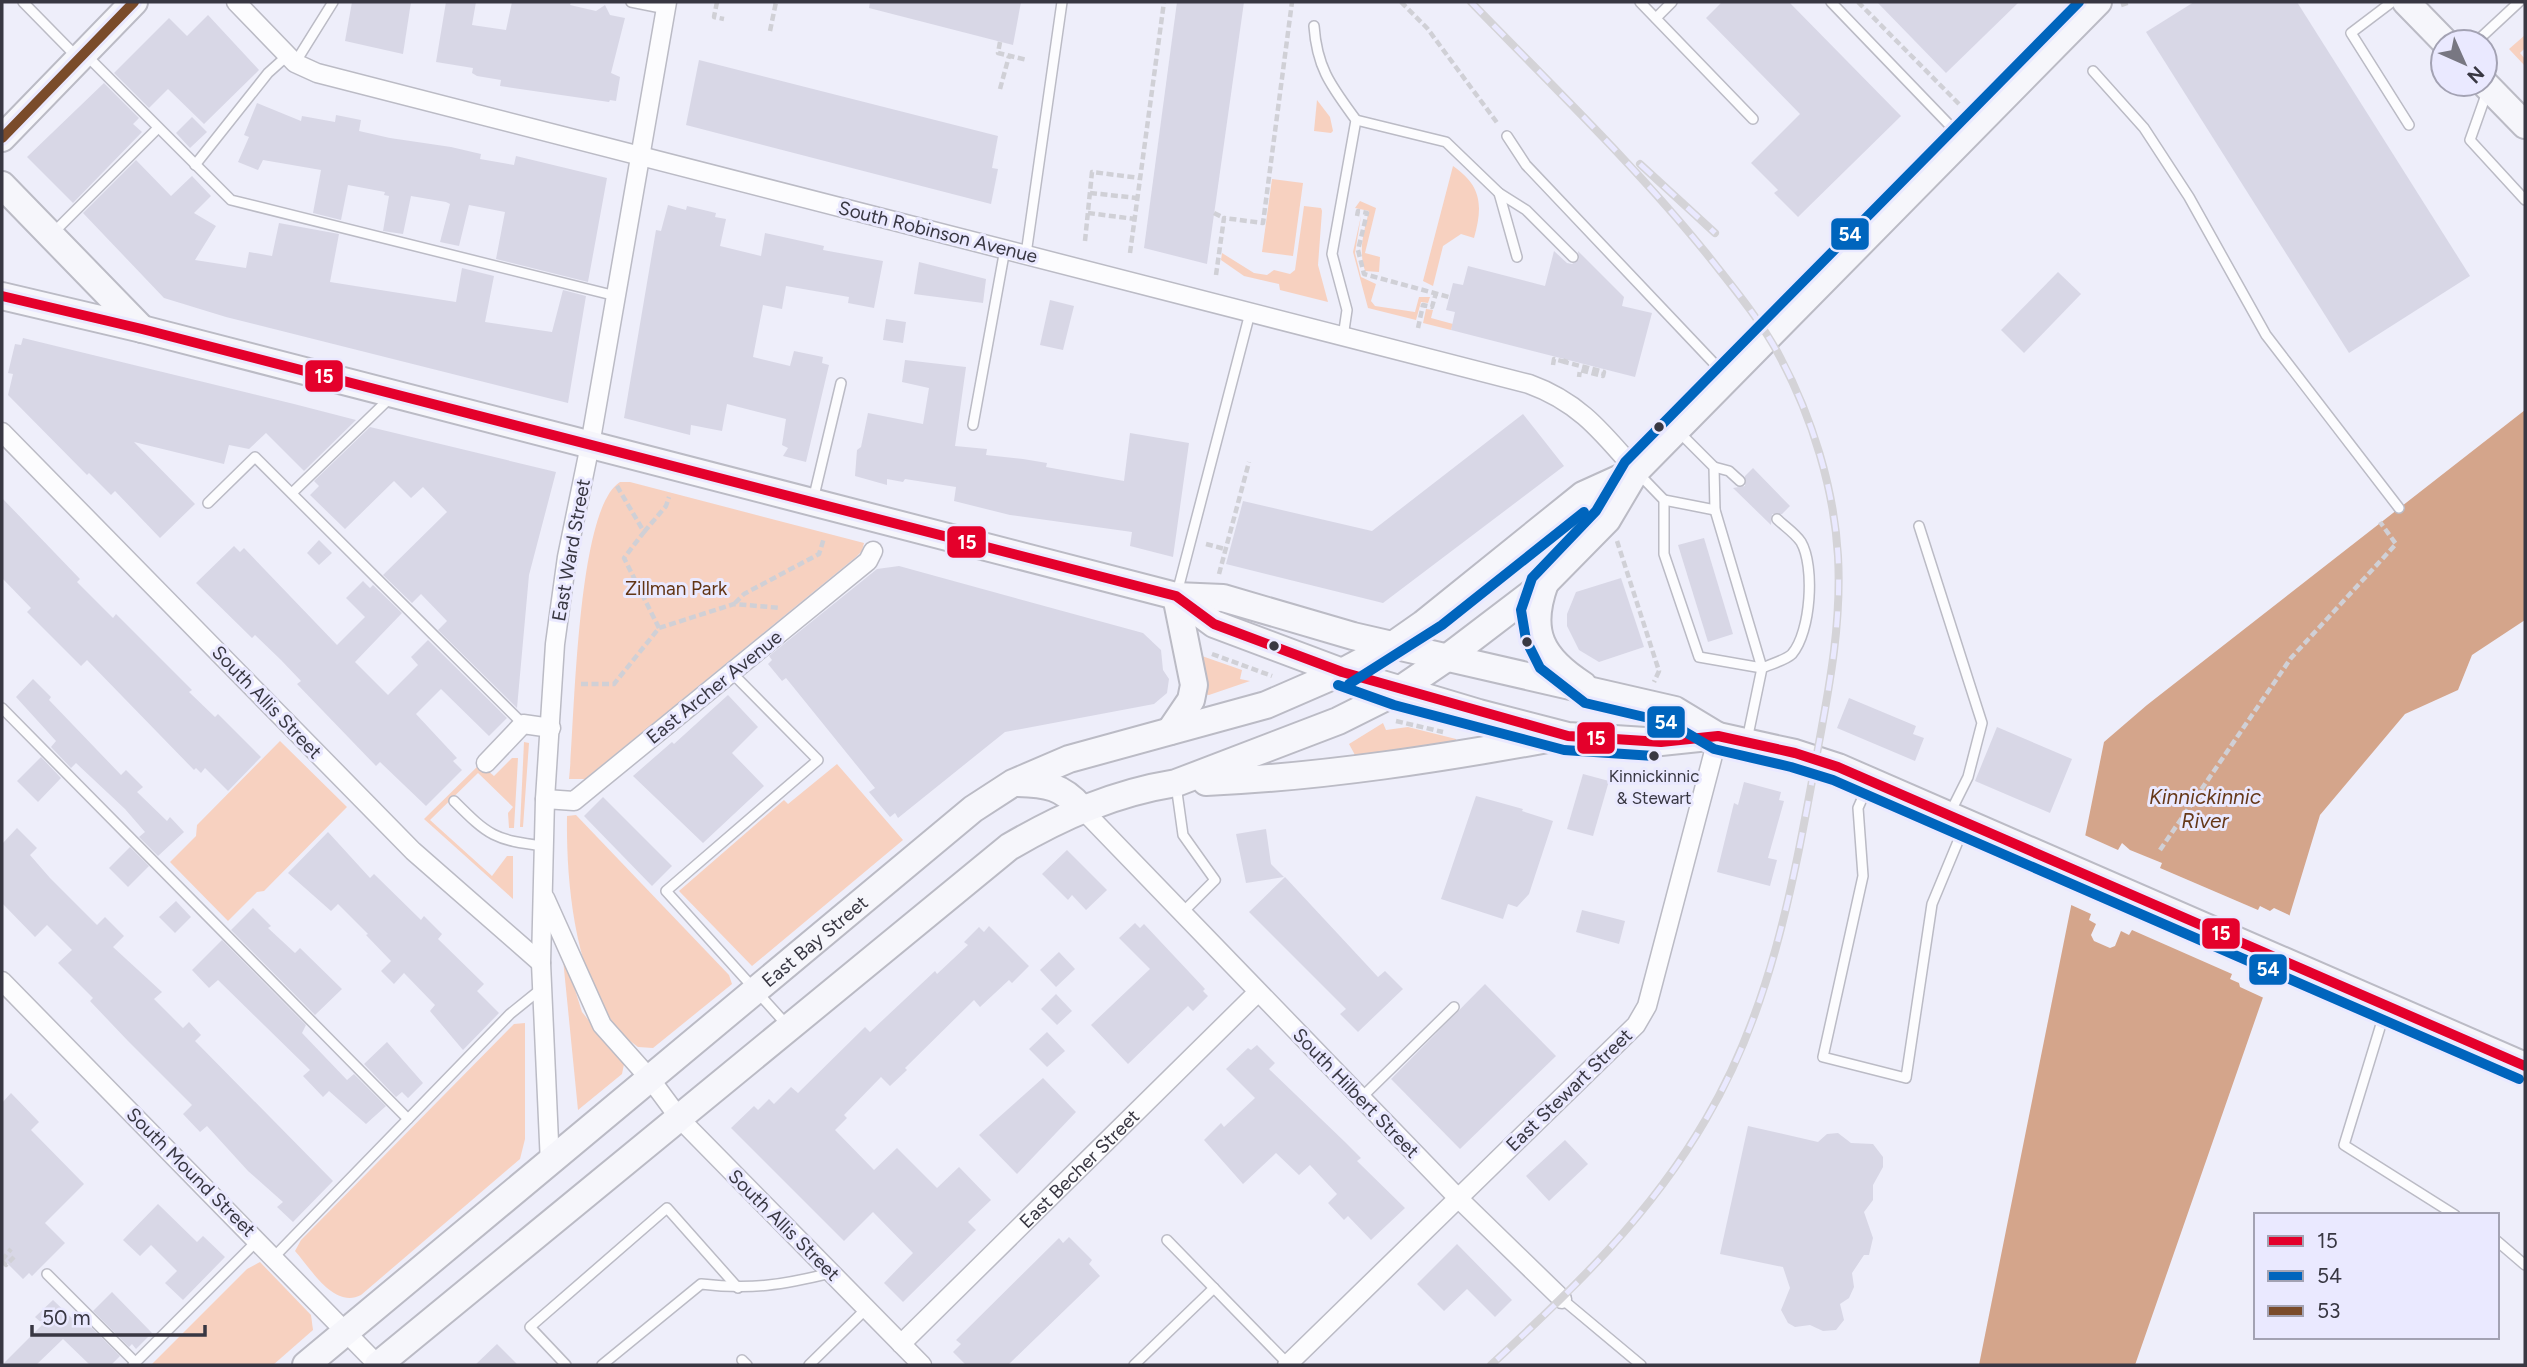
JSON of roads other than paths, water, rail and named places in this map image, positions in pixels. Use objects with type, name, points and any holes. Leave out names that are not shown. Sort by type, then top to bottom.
[{"type":"main road","points":[[2,138],[134,2]]},
{"type":"main road","points":[[378,1365],[1009,847],[1081,808],[1176,783],[1338,722],[1398,691],[1448,657],[1545,583],[1607,520],[1636,471],[1676,429],[2092,9],[2110,9],[2118,2]]},
{"type":"main road","points":[[2406,2],[2431,28]]},
{"type":"main road","points":[[2499,98],[2525,125]]},
{"type":"main road","points":[[2,185],[142,329]]},
{"type":"main road","points":[[2,296],[142,329],[1176,596],[1223,598],[1393,645],[1675,710],[1718,736],[1795,753],[1870,781],[2525,1066]]},
{"type":"main road","points":[[1393,645],[1583,495],[1636,471]]},
{"type":"main road","points":[[1545,583],[1535,608],[1539,636],[1552,660],[1590,690]]},
{"type":"main road","points":[[1176,596],[1214,624],[1342,672],[1398,691],[1568,736],[1661,742],[1718,736]]},
{"type":"main road","points":[[1170,731],[1191,700],[1194,685],[1176,596]]},
{"type":"main road","name":"East Bay Street","points":[[306,1365],[651,1080],[940,836],[1013,782],[1069,759],[1266,705],[1342,672],[1393,645]]},
{"type":"main road","points":[[1176,783],[1254,780],[1482,751],[1568,736]]},
{"type":"main road","points":[[1013,782],[1049,784],[1066,792],[1081,808]]},
{"type":"main road","points":[[550,1164],[579,1199]]},
{"type":"street","name":"South Robinson Avenue","points":[[236,2],[292,59],[317,73],[1027,254],[1552,393],[1587,416],[1636,471]]},
{"type":"street","name":"East Ward Street","points":[[550,1164],[541,962],[545,799],[555,644],[565,569],[590,445],[666,5]]},
{"type":"street","name":"South Allis Street","points":[[2,432],[413,851],[541,962]]},
{"type":"street","name":"East Archer Avenue","points":[[545,799],[575,801],[868,561],[873,551]]},
{"type":"street","points":[[486,762],[523,724],[551,728]]},
{"type":"street","name":"East Stewart Street","points":[[1288,1365],[1636,1025],[1647,1006],[1718,736]]},
{"type":"street","name":"South Hilbert Street","points":[[1081,808],[1458,1198],[1562,1299]]},
{"type":"street","name":"East Ward Street","points":[[544,895],[603,1025],[651,1080]]},
{"type":"street","name":"South Mound Street","points":[[5,990],[258,1240],[378,1365]]},
{"type":"street","name":"East Becher Street","points":[[901,1344],[1258,992]]},
{"type":"street","name":"South Allis Street","points":[[651,1080],[680,1119],[922,1365]]},
{"type":"lane","points":[[23,2],[158,128],[231,201],[616,296]]},
{"type":"lane","points":[[195,164],[268,73],[292,59],[332,2]]},
{"type":"lane","points":[[631,2],[666,5]]},
{"type":"lane","points":[[1027,254],[1062,2]]},
{"type":"lane","points":[[1640,2],[1754,119]]},
{"type":"lane","points":[[1656,18],[1672,2]]},
{"type":"lane","points":[[1831,2],[1972,132]]},
{"type":"lane","points":[[2392,2],[2351,33],[2409,125]]},
{"type":"lane","points":[[2491,28],[2519,2]]},
{"type":"lane","points":[[1314,26],[1316,55],[1326,78],[1356,120],[1446,142],[1499,193],[1527,210],[1573,257]]},
{"type":"lane","points":[[2093,71],[2144,128],[2189,197],[2266,335],[2399,508]]},
{"type":"lane","points":[[2483,98],[2470,141],[2525,200]]},
{"type":"lane","points":[[1343,337],[1347,310],[1332,254],[1356,120]]},
{"type":"lane","points":[[51,236],[158,128]]},
{"type":"lane","points":[[1507,136],[1527,165],[1729,378]]},
{"type":"lane","points":[[1499,193],[1517,257]]},
{"type":"lane","points":[[973,425],[1005,249]]},
{"type":"lane","points":[[1176,596],[1250,313]]},
{"type":"lane","points":[[812,502],[841,383]]},
{"type":"lane","points":[[292,494],[394,394]]},
{"type":"lane","points":[[1676,429],[1714,467],[1729,471],[1740,481]]},
{"type":"lane","points":[[208,503],[255,457],[523,724]]},
{"type":"lane","points":[[1714,467],[1715,510],[1762,668],[1747,743]]},
{"type":"lane","points":[[1636,471],[1664,500],[1715,510]]},
{"type":"lane","points":[[1664,500],[1664,554],[1699,657],[1762,668],[1791,655],[1803,631],[1808,609],[1808,559],[1800,541],[1777,519]]},
{"type":"lane","points":[[1870,781],[1858,807],[1863,876],[1823,1057],[1906,1078],[1932,904],[1958,818],[1982,723],[1919,526]]},
{"type":"lane","points":[[732,673],[818,760],[666,891],[790,1028]]},
{"type":"lane","points":[[2,708],[408,1119]]},
{"type":"lane","points":[[1176,783],[1183,835],[1214,880],[1182,913]]},
{"type":"lane","points":[[454,801],[484,831],[501,841],[544,846]]},
{"type":"lane","points":[[274,1257],[510,1014],[543,988]]},
{"type":"lane","points":[[1361,1098],[1454,1006]]},
{"type":"lane","points":[[2387,1006],[2344,1145],[2452,1213]]},
{"type":"lane","points":[[566,1365],[530,1327],[667,1208],[738,1288]]},
{"type":"lane","points":[[47,1274],[134,1364],[258,1240]]},
{"type":"lane","points":[[1167,1240],[1288,1365]]},
{"type":"lane","points":[[2499,1243],[2525,1265]]},
{"type":"lane","points":[[602,1365],[701,1284],[738,1288],[779,1286],[831,1273]]},
{"type":"lane","points":[[1134,1365],[1213,1288]]},
{"type":"lane","name":"South Hilbert Street","points":[[1562,1299],[1641,1365]]},
{"type":"lane","points":[[809,1365],[866,1309]]},
{"type":"water","name":"Kinnickinnic River","points":[[2525,410],[2525,620],[2472,655],[2458,690],[2405,714],[2320,815],[2276,960],[2135,1365],[1979,1365],[2104,742],[2147,705]]},
{"type":"railway","points":[[1471,2],[1650,188],[1706,253],[1764,329],[1792,380],[1819,453],[1836,530],[1839,583],[1836,637],[1828,690],[1797,861],[1762,993],[1728,1078],[1684,1154],[1635,1220],[1580,1280],[1491,1365]]},
{"type":"railway","points":[[1640,164],[1715,233]]},
{"type":"place","name":"Kinnickinnic & Stewart","points":[[1654,756]]},
{"type":"park label","name":"Zillman Park","points":[[676,588]]}]
